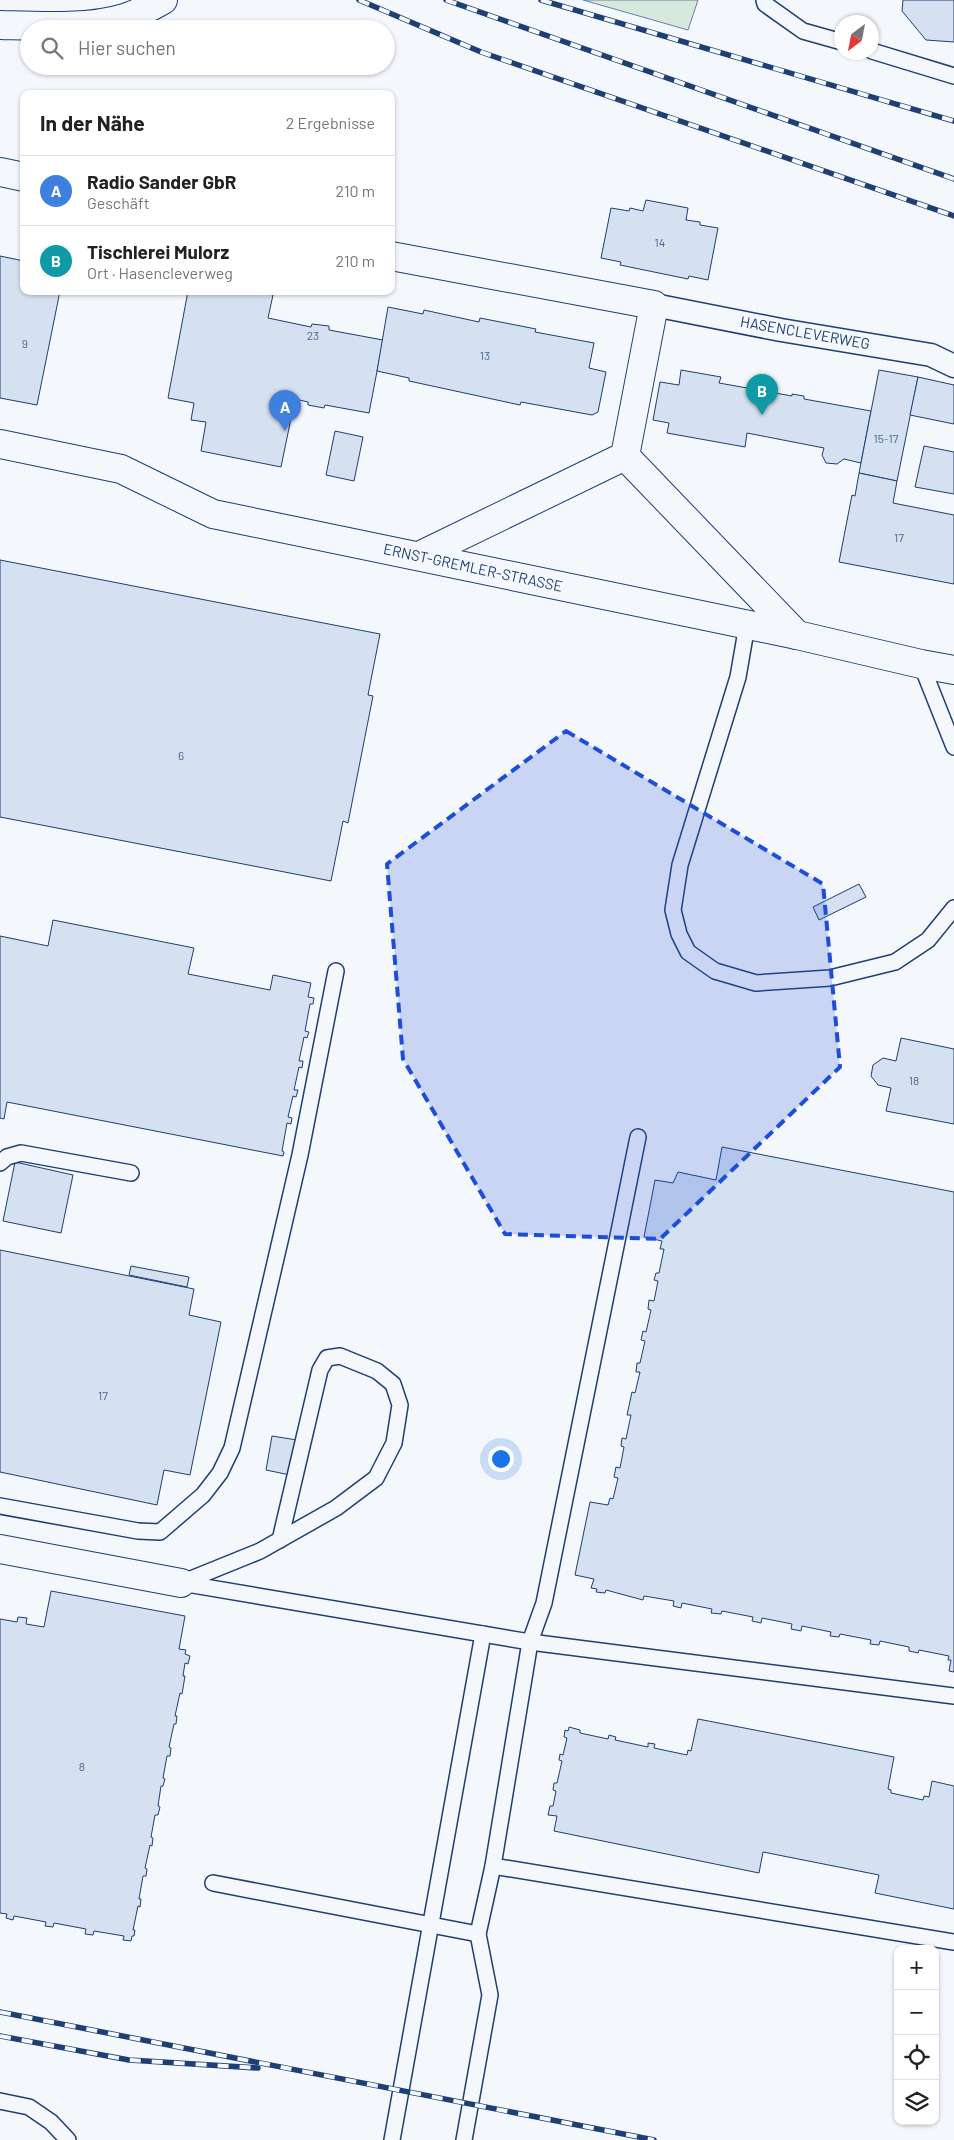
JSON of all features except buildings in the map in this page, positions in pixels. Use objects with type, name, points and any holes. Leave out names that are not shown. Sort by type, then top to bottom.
[{"type":"street","points":[[111,20],[123,18],[163,0]]},
{"type":"street","points":[[0,26],[20,26]]},
{"type":"street","points":[[0,172],[20,176]]},
{"type":"street","name":"HASENCLEVERWEG","points":[[395,257],[654,304],[781,330],[931,355],[954,366]]},
{"type":"street","points":[[625,456],[654,304]]},
{"type":"street","name":"ERNST-GREMLER-STRASSE","points":[[0,444],[121,469],[213,514],[747,624],[954,670]]},
{"type":"street","points":[[419,556],[625,456]]},
{"type":"street","points":[[625,456],[798,635]]},
{"type":"street","points":[[0,1549],[181,1583]]},
{"type":"lane","points":[[764,0],[765,4],[803,31],[834,40]]},
{"type":"lane","points":[[879,53],[954,76]]},
{"type":"lane","points":[[747,624],[738,677],[680,865],[673,910],[679,934],[688,952],[715,971],[756,983],[830,978],[895,962],[928,940],[954,908]]},
{"type":"lane","points":[[921,664],[954,746]]},
{"type":"lane","points":[[0,1506],[138,1531],[160,1532],[203,1495],[220,1473],[232,1448],[294,1183],[336,971]]},
{"type":"lane","points":[[464,2140],[490,1995],[478,1934],[493,1866],[530,1642],[544,1603],[638,1138]]},
{"type":"lane","points":[[0,1163],[7,1157],[21,1153],[131,1173]]},
{"type":"lane","points":[[181,1583],[260,1551],[280,1540],[336,1508],[376,1478],[394,1443],[400,1406],[393,1384],[378,1371],[340,1356],[327,1358],[320,1370],[280,1540]]},
{"type":"lane","points":[[181,1583],[530,1642],[954,1696]]},
{"type":"lane","points":[[392,2140],[432,1926],[482,1634]]},
{"type":"lane","points":[[493,1866],[954,1942]]},
{"type":"lane","points":[[213,1883],[478,1934]]},
{"type":"lane","points":[[0,2101],[29,2107],[51,2122],[68,2140]]},
{"type":"highlighted area","points":[[566,731],[823,884],[840,1067],[660,1239],[505,1234],[403,1059],[387,864]]},
{"type":"shaded area","points":[[583,0],[698,0],[688,30]]},
{"type":"railway","points":[[359,0],[481,52],[954,216]]},
{"type":"railway","points":[[446,0],[954,179]]},
{"type":"railway","points":[[541,0],[954,121]]},
{"type":"railway","points":[[0,2012],[654,2140]]},
{"type":"railway","points":[[0,2036],[129,2060],[258,2068]]},
{"type":"place","name":"Tischlerei Mulorz","points":[[762,415]]},
{"type":"place","name":"Radio Sander GbR","points":[[285,431]]}]
